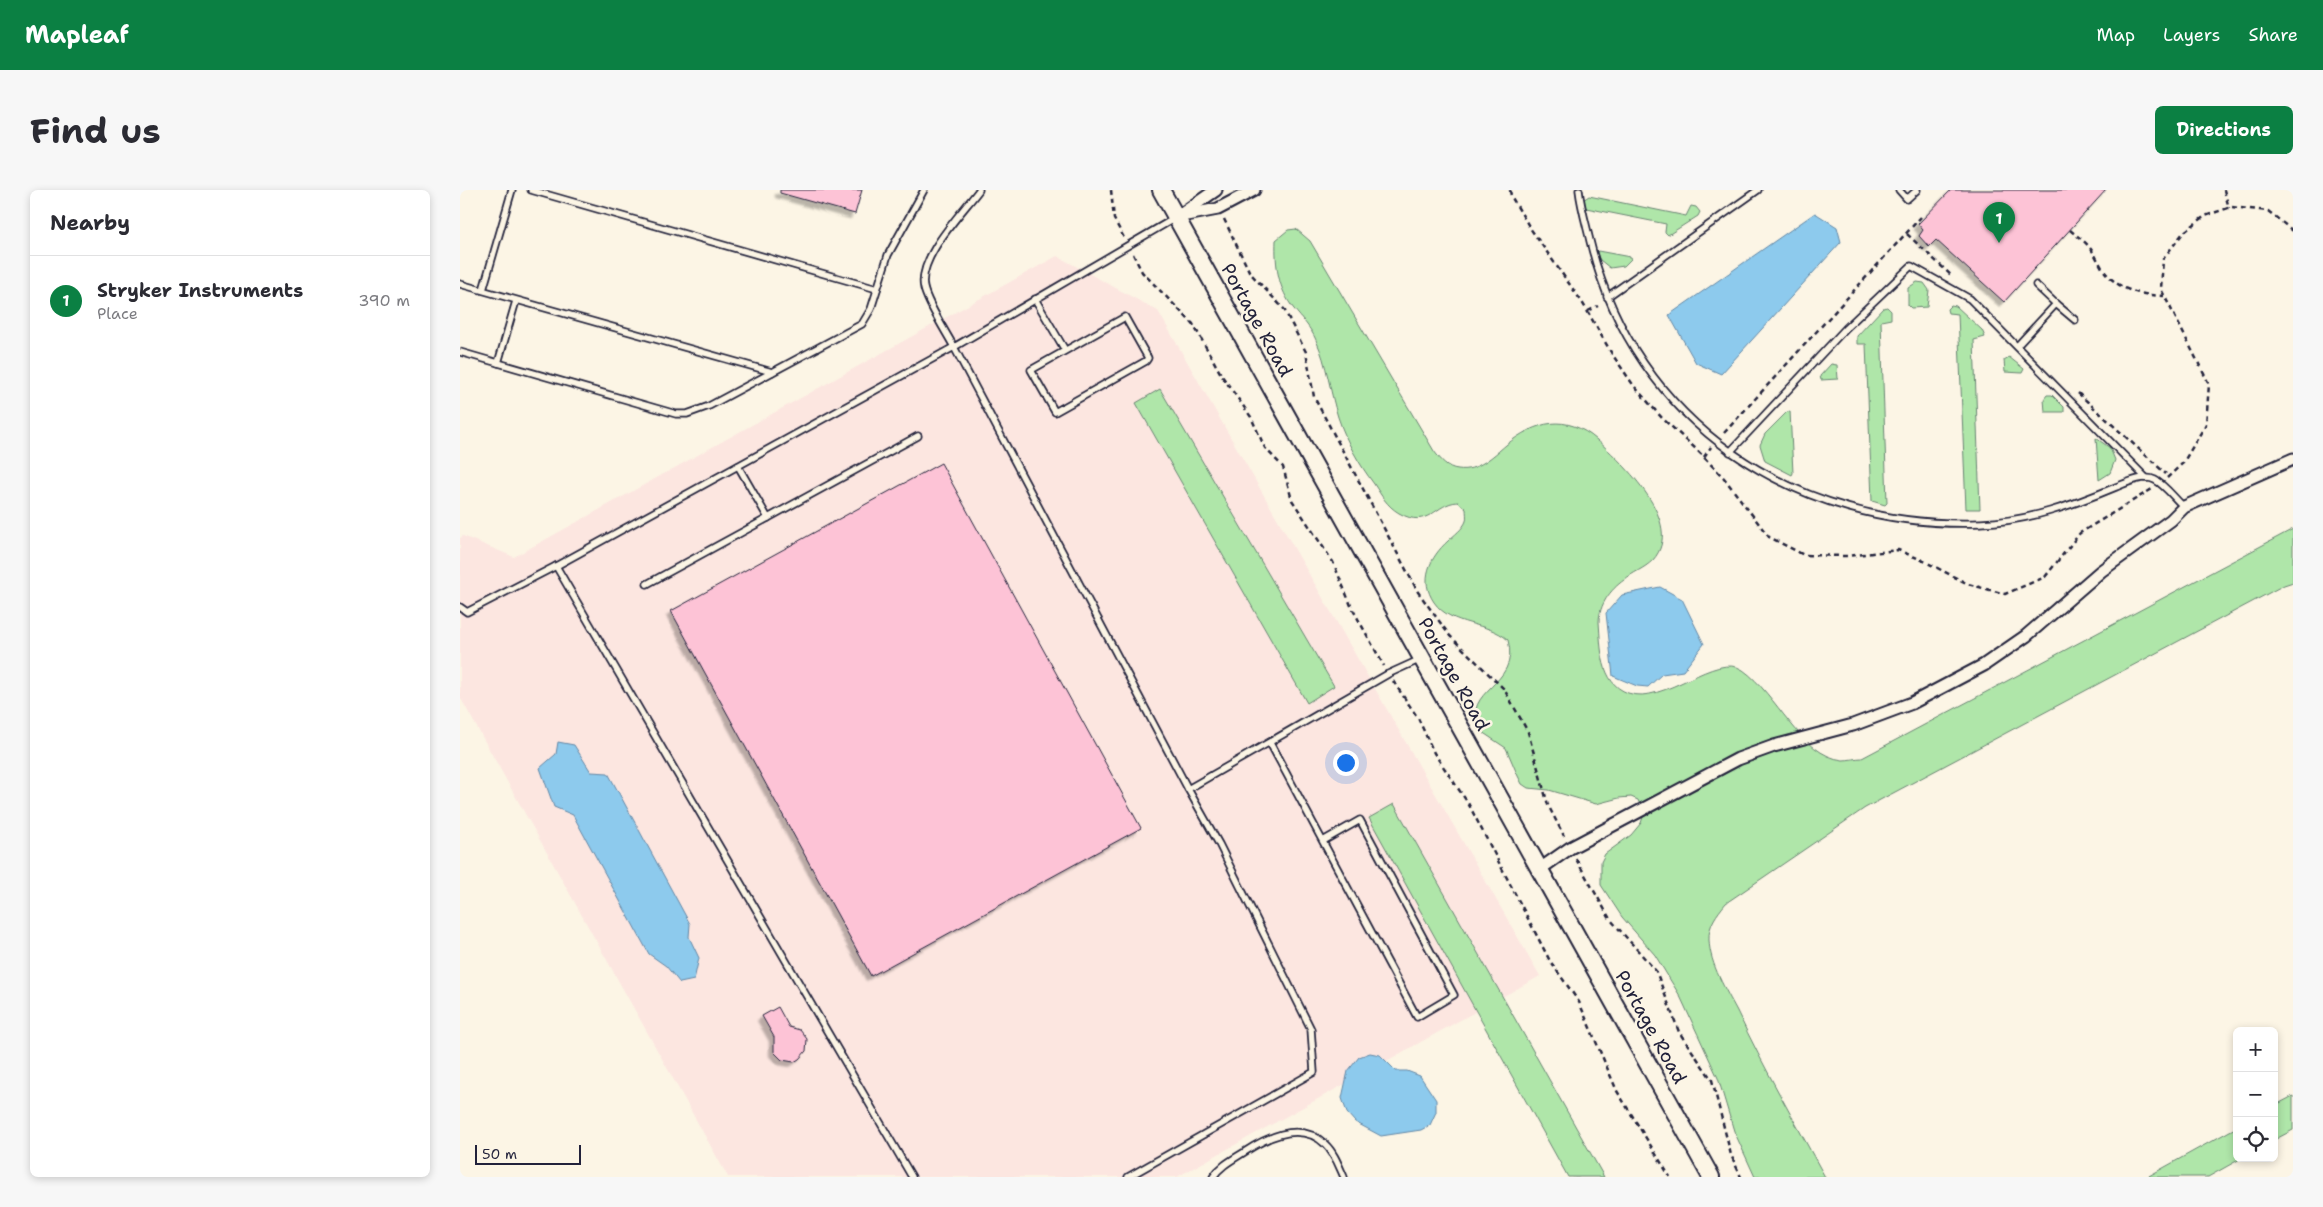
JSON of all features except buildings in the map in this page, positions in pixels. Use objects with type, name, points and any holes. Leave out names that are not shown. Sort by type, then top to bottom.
[{"type":"main road","name":"Portage Road","points":[[1161,190],[1711,1177]]},
{"type":"street","points":[[1176,217],[1216,190]]},
{"type":"street","points":[[1176,217],[1218,209],[1254,190]]},
{"type":"street","points":[[1540,869],[1570,848],[1738,759],[1774,746],[1853,725],[1912,703],[1948,685],[1984,665],[2026,636],[2101,571],[2171,520],[2184,507],[2293,460]]},
{"type":"lane","points":[[483,290],[512,190]]},
{"type":"lane","points":[[531,190],[877,289]]},
{"type":"lane","points":[[460,352],[676,414],[687,414],[709,406],[862,324],[871,309],[888,255],[924,190]]},
{"type":"lane","points":[[979,190],[932,252],[924,271],[924,289],[1188,789],[1219,844],[1311,1029],[1314,1072],[1128,1177]]},
{"type":"lane","points":[[1579,190],[1595,263],[1607,297],[1628,341],[1647,368],[1684,411],[1730,452],[1789,486],[1814,498],[1883,518],[1920,522],[1983,523],[2012,520],[2082,502],[2129,482],[2146,478],[2154,479],[2184,507]]},
{"type":"lane","points":[[1607,297],[1758,190]]},
{"type":"lane","points":[[1900,190],[1907,199],[1916,190]]},
{"type":"lane","points":[[460,607],[467,612],[556,566],[954,346],[1176,217]]},
{"type":"lane","points":[[1730,452],[1846,328],[1910,266],[1970,299],[2146,478]]},
{"type":"lane","points":[[460,284],[772,372]]},
{"type":"lane","points":[[2036,285],[2074,320]]},
{"type":"lane","points":[[1035,299],[1064,350]]},
{"type":"lane","points":[[498,363],[516,301]]},
{"type":"lane","points":[[2017,346],[2056,304]]},
{"type":"lane","points":[[1125,318],[1148,358],[1146,362],[1055,412],[1031,370],[1064,350],[1125,318]]},
{"type":"lane","points":[[647,584],[918,436]]},
{"type":"lane","points":[[738,466],[768,518]]},
{"type":"lane","points":[[556,566],[912,1177]]},
{"type":"lane","points":[[1188,789],[1388,674],[1422,658]]},
{"type":"lane","points":[[1270,743],[1417,1017],[1454,995],[1360,820],[1323,841]]},
{"type":"lane","points":[[1213,1177],[1218,1169],[1275,1135],[1304,1132],[1324,1144],[1344,1177]]},
{"type":"path","points":[[2224,190],[2229,208]]},
{"type":"path","points":[[1218,209],[1250,273],[1284,309],[1306,352],[1314,396],[1418,592],[1450,636],[1504,689],[1528,732],[1548,805],[1570,848],[1610,919],[1656,971],[1679,1032],[1712,1080],[1731,1155],[1741,1177]]},
{"type":"path","points":[[1724,433],[1922,218]]},
{"type":"path","points":[[2070,230],[2090,247],[2104,271],[2114,281],[2126,289],[2144,295],[2164,296]]},
{"type":"path","points":[[1588,312],[1598,306]]},
{"type":"path","points":[[1704,457],[1711,447]]},
{"type":"shaded area","points":[[1057,256],[1158,311],[1540,976],[1177,1177],[728,1177],[460,697],[460,538],[463,536],[514,557]]},
{"type":"green space","points":[[1589,196],[1686,216],[1691,206],[1696,207],[1700,212],[1698,216],[1668,235],[1665,232],[1666,224],[1586,208],[1583,200]]},
{"type":"green space","points":[[1296,229],[1310,241],[1434,451],[1447,465],[1458,469],[1478,466],[1529,430],[1551,423],[1562,423],[1585,431],[1597,440],[1635,478],[1647,495],[1657,512],[1662,529],[1661,545],[1653,560],[1627,577],[1610,593],[1603,604],[1599,622],[1600,643],[1607,673],[1619,688],[1628,693],[1642,695],[1657,692],[1719,667],[1732,666],[1743,670],[1755,680],[1802,736],[1828,756],[1843,760],[1862,758],[2293,529],[2293,582],[2284,585],[1865,808],[1726,903],[1719,911],[1709,935],[1710,949],[1715,968],[1769,1074],[1825,1177],[1755,1177],[1734,1131],[1718,1078],[1680,996],[1655,955],[1622,917],[1601,885],[1601,862],[1605,854],[1631,835],[1641,823],[1644,814],[1638,800],[1631,797],[1619,798],[1596,804],[1549,790],[1528,788],[1522,784],[1506,748],[1479,730],[1475,716],[1477,705],[1506,668],[1510,656],[1508,640],[1500,634],[1450,616],[1441,610],[1434,602],[1427,585],[1429,569],[1436,554],[1465,524],[1466,509],[1458,502],[1450,503],[1418,519],[1399,513],[1385,500],[1358,460],[1338,417],[1323,359],[1316,340],[1294,309],[1281,285],[1276,259],[1276,240],[1288,230]]},
{"type":"green space","points":[[1598,251],[1630,257],[1631,259],[1624,266],[1610,268],[1600,260],[1596,253]]},
{"type":"green space","points":[[1917,282],[1924,283],[1929,290],[1927,307],[1911,308],[1908,305],[1908,288]]},
{"type":"green space","points":[[1951,305],[1956,306],[1982,330],[1985,337],[1974,340],[1980,509],[1966,509],[1958,314],[1948,313],[1947,309]]},
{"type":"green space","points":[[1887,307],[1891,311],[1891,319],[1881,321],[1887,503],[1885,505],[1872,501],[1866,344],[1857,344],[1857,336],[1883,308]]},
{"type":"green space","points":[[2009,357],[2024,369],[2022,373],[2005,372],[2004,360]]},
{"type":"green space","points":[[1831,364],[1837,365],[1838,379],[1821,380],[1820,376]]},
{"type":"green space","points":[[1160,389],[1334,686],[1307,703],[1136,403]]},
{"type":"green space","points":[[2047,395],[2052,395],[2064,407],[2064,412],[2045,412],[2044,399]]},
{"type":"green space","points":[[1790,411],[1792,475],[1765,461],[1760,445],[1765,434]]},
{"type":"green space","points":[[2096,438],[2110,448],[2115,460],[2110,473],[2099,480]]},
{"type":"green space","points":[[1394,804],[1604,1177],[1568,1177],[1369,818]]},
{"type":"green space","points":[[2293,1096],[2293,1130],[2278,1138],[2278,1117],[2278,1104]]},
{"type":"green space","points":[[2233,1129],[2233,1162],[2235,1162],[2208,1177],[2147,1177]]},
{"type":"water","points":[[1815,213],[1837,227],[1841,242],[1721,374],[1696,363],[1669,315]]},
{"type":"water","points":[[1660,587],[1682,599],[1704,644],[1683,671],[1662,674],[1648,687],[1637,686],[1613,676],[1606,613],[1622,595]]},
{"type":"water","points":[[558,742],[574,745],[591,772],[608,773],[690,924],[689,937],[699,958],[694,980],[680,983],[666,966],[649,954],[573,815],[554,807],[540,768],[556,754]]},
{"type":"water","points":[[1370,1053],[1380,1055],[1396,1071],[1407,1071],[1420,1076],[1436,1100],[1436,1112],[1430,1125],[1421,1130],[1381,1136],[1355,1122],[1347,1113],[1342,1098],[1348,1071],[1359,1057]]},
{"type":"place","name":"Stryker Instruments","points":[[1999,243]]}]
